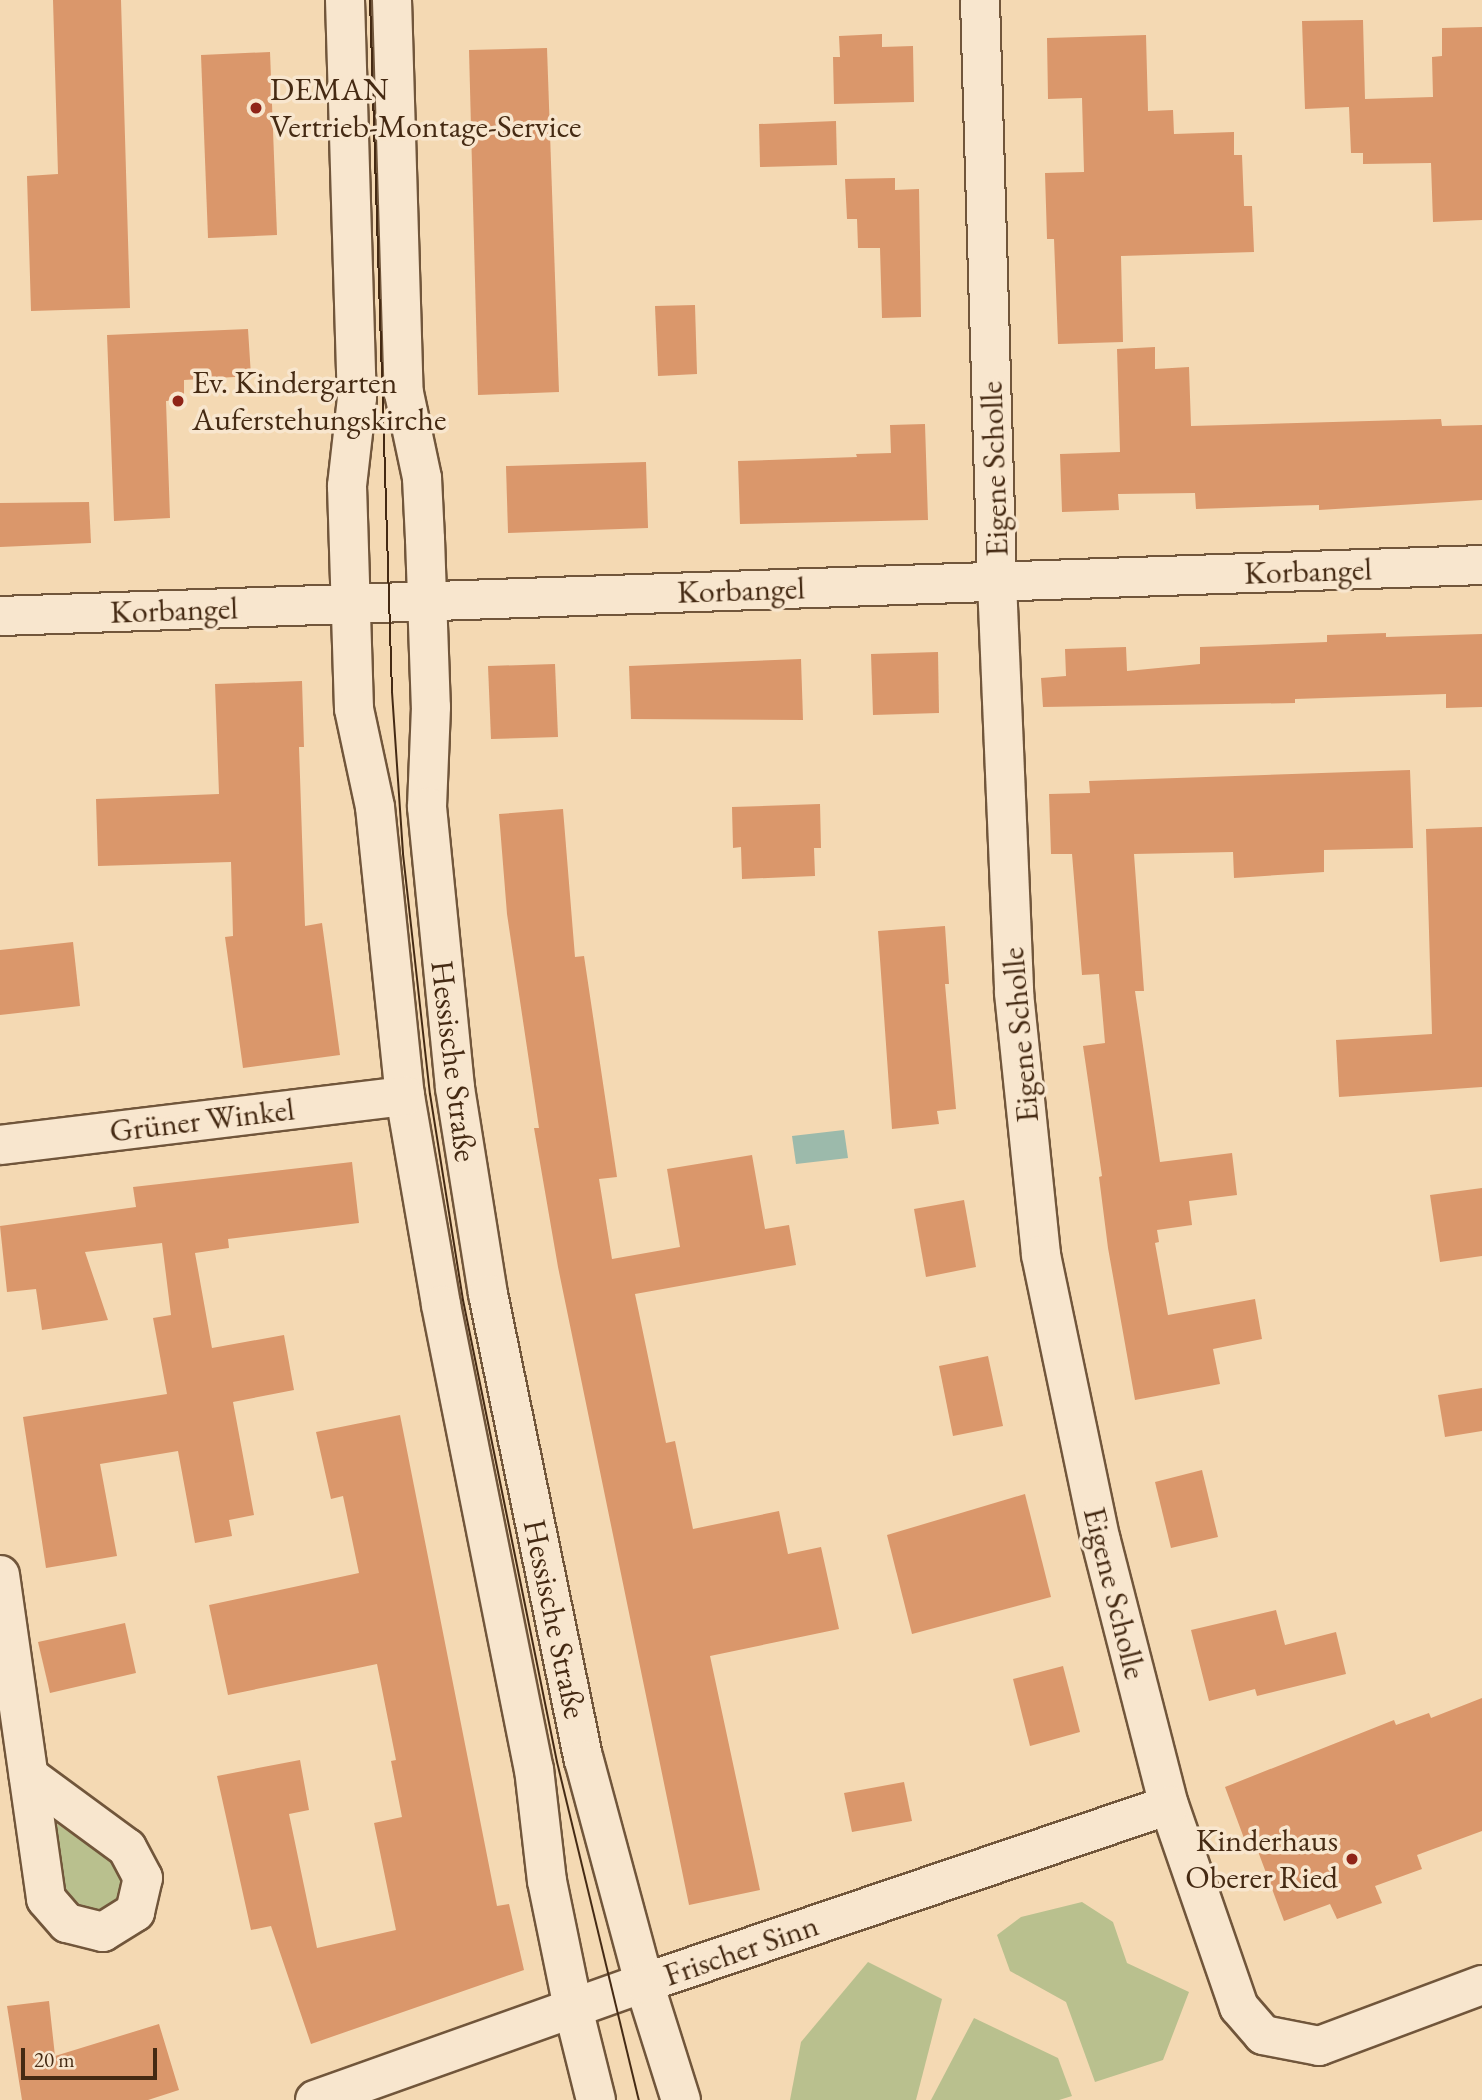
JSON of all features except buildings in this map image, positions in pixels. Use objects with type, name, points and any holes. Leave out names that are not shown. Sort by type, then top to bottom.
[{"type":"street","name":"Hessische Straße","points":[[345,0],[357,398],[347,486],[354,709],[375,807],[405,1096],[441,1306],[534,1769],[547,1881],[573,2008],[596,2100]]},
{"type":"street","name":"Hessische Straße","points":[[391,0],[404,393],[422,478],[428,601],[431,707],[427,807],[457,1101],[488,1294],[584,1760],[644,1983],[681,2100]]},
{"type":"street","name":"Eigene Scholle","points":[[980,0],[997,582],[1014,993],[1041,1255],[1101,1541],[1169,1805],[1239,2007],[1264,2035],[1319,2046],[1482,1985]]},
{"type":"street","name":"Korbangel","points":[[0,616],[1482,565]]},
{"type":"street","name":"Grüner Winkel","points":[[0,1145],[405,1096]]},
{"type":"street","points":[[0,1575],[29,1776]]},
{"type":"street","name":"Frischer Sinn","points":[[315,2100],[644,1983],[1169,1805]]},
{"type":"green space","points":[[50,1819],[126,1871],[129,1904],[105,1920],[63,1894]]},
{"type":"green space","points":[[1082,1902],[1113,1922],[1127,1963],[1189,1992],[1163,2060],[1095,2082],[1066,2002],[1010,1971],[997,1935],[1021,1917]]},
{"type":"green space","points":[[868,1962],[942,1999],[916,2100],[790,2100],[801,2042]]},
{"type":"green space","points":[[974,2018],[1058,2058],[1072,2096],[1059,2100],[931,2100]]},
{"type":"shaded area","points":[[844,1130],[848,1158],[796,1164],[792,1136]]},
{"type":"tram line","points":[[370,0],[392,692],[403,854],[430,1094],[463,1300],[557,1762],[639,2100]]},
{"type":"place","name":"DEMAN Vertrieb-Montage-Service","points":[[256,108]]},
{"type":"place","name":"Ev. Kindergarten Auferstehungskirche","points":[[178,401]]},
{"type":"place","name":"Kinderhaus Oberer Ried","points":[[1352,1859]]}]
